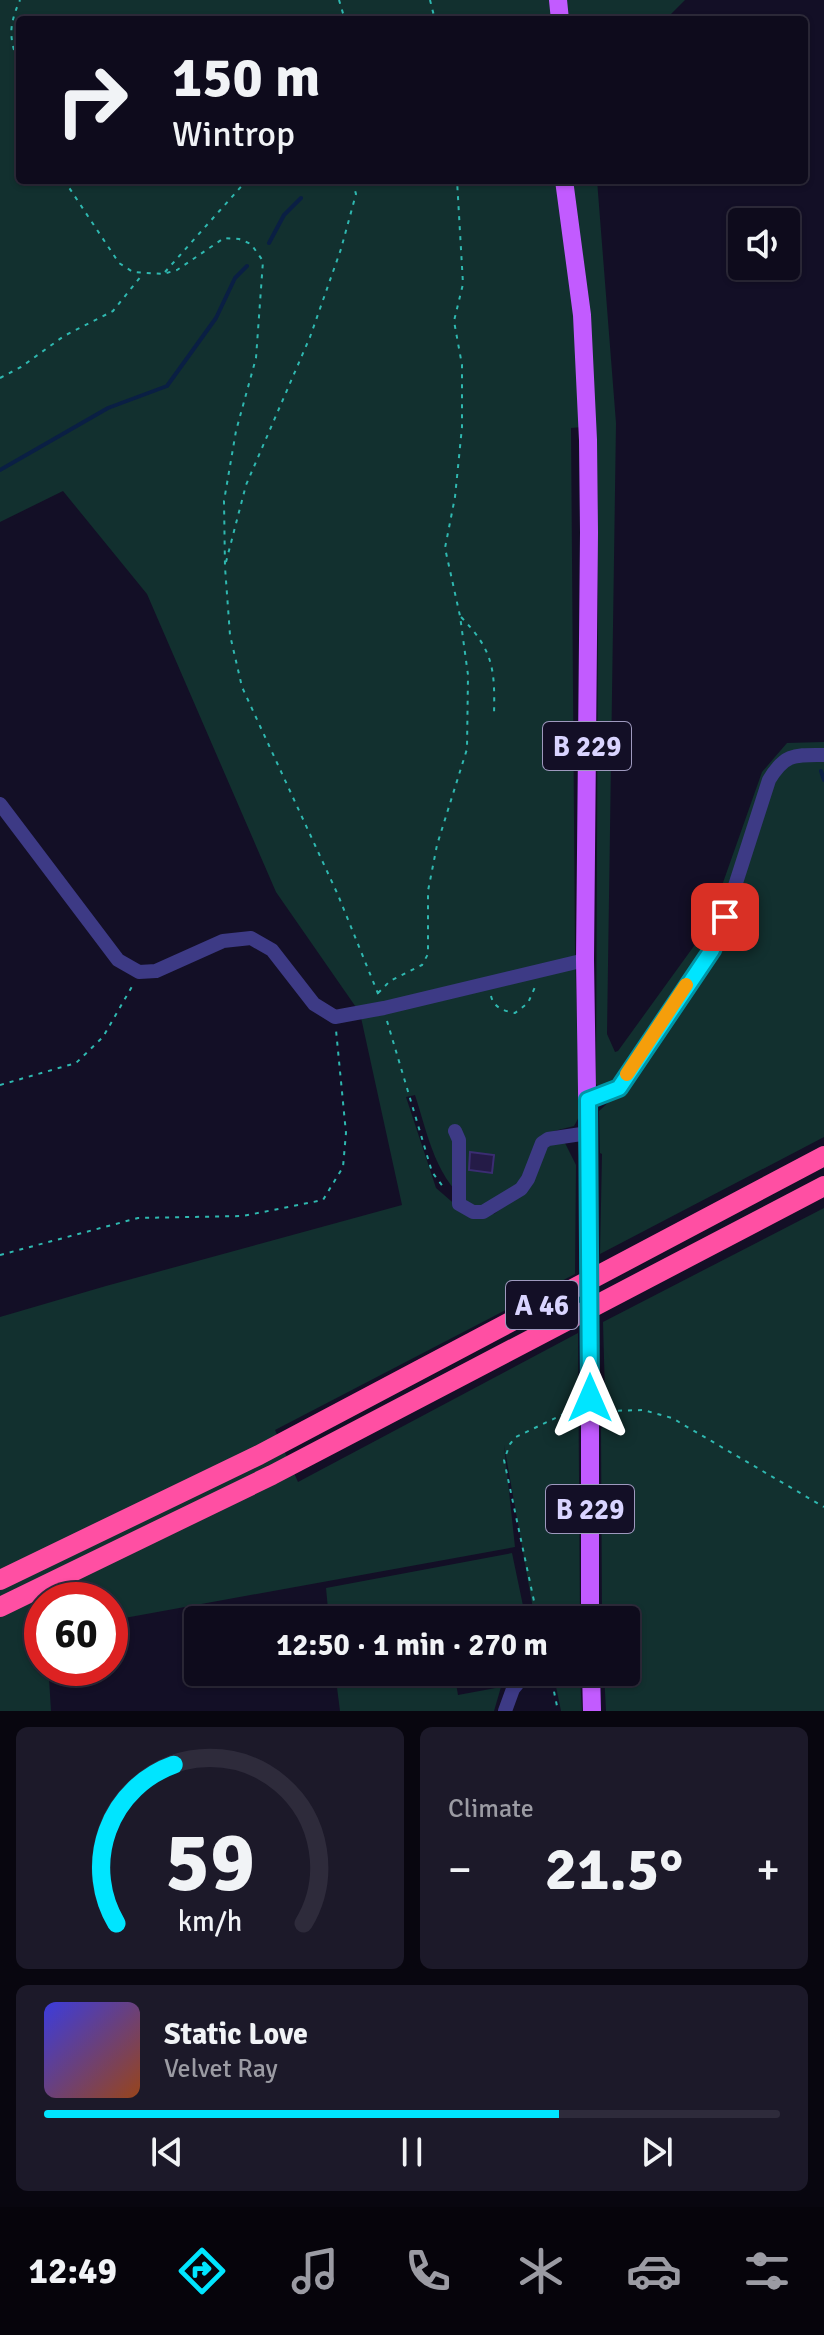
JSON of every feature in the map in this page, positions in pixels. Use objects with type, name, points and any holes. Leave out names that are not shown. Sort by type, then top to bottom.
[{"type":"highway","name":"A 46","points":[[0,1580],[259,1455],[824,1156]]},
{"type":"highway","name":"A 46","points":[[0,1607],[272,1475],[824,1186]]},
{"type":"main road","name":"B 229","points":[[565,184],[585,346],[589,532],[585,960],[590,1606]]},
{"type":"main road","points":[[591,1686],[592,1711]]},
{"type":"street","points":[[588,1100],[619,1088],[712,950],[769,780],[777,767],[794,755],[824,755]]},
{"type":"street","points":[[0,804],[118,960],[139,972],[156,971],[223,941],[251,938],[272,950],[314,1004],[335,1017],[585,960]]},
{"type":"street","points":[[455,1131],[459,1140],[459,1204],[473,1212],[491,1208],[525,1185],[542,1143],[548,1139],[588,1133]]},
{"type":"street","points":[[505,1711],[515,1686]]},
{"type":"path","points":[[16,57],[10,38],[11,21],[20,0]]},
{"type":"path","points":[[67,184],[119,263],[143,274],[177,270],[224,238],[251,244],[263,261],[256,358],[236,431],[224,501],[230,635],[242,687],[338,895],[378,993],[390,981],[422,965],[428,954],[428,891],[437,845],[467,749],[468,675],[460,616],[445,548],[455,497],[462,427],[462,365],[454,321],[463,284],[457,184]]},
{"type":"path","points":[[163,274],[243,184]]},
{"type":"path","points":[[225,567],[246,485],[310,337],[341,249],[356,194],[353,184]]},
{"type":"path","points":[[0,378],[64,336],[113,311],[143,274]]},
{"type":"path","points":[[460,616],[480,637],[495,673],[494,716]]},
{"type":"path","points":[[487,983],[493,1002],[502,1010],[515,1013],[528,1003],[539,971]]},
{"type":"path","points":[[0,1085],[76,1063],[103,1037],[123,1006],[139,972]]},
{"type":"path","points":[[386,1016],[432,1172],[459,1204]]},
{"type":"path","points":[[0,1255],[138,1218],[243,1216],[323,1200],[343,1167],[346,1133],[335,1017]]},
{"type":"path","points":[[535,1606],[505,1456],[513,1440],[586,1406],[643,1410],[672,1418],[824,1507]]},
{"type":"path","points":[[553,1686],[558,1711]]},
{"type":"green space","points":[[0,0],[685,0],[669,16],[16,16],[16,184],[597,184],[616,423],[607,1034],[615,1052],[707,928],[762,772],[787,743],[824,742],[824,1137],[600,1254],[602,1154],[599,1111],[614,1097],[625,1079],[620,1074],[615,1081],[601,1088],[596,1084],[598,597],[594,426],[571,428],[579,1117],[574,1126],[554,1131],[542,1141],[519,1185],[490,1205],[474,1207],[461,1197],[442,1171],[415,1095],[406,1097],[436,1188],[471,1214],[494,1214],[524,1192],[547,1146],[557,1140],[564,1141],[576,1165],[575,1274],[275,1430],[298,1482],[578,1333],[580,1606],[533,1606],[504,1445],[515,1547],[128,1617],[128,1582],[24,1582],[24,1686],[49,1686],[51,1711],[0,1711],[0,1317],[402,1205],[360,1013],[276,892],[147,594],[63,491],[0,522]]},
{"type":"green space","points":[[824,1208],[824,1711],[606,1711],[605,1686],[640,1686],[640,1606],[602,1606],[601,1429],[613,1414],[605,1395],[603,1322]]},
{"type":"green space","points":[[512,1553],[523,1606],[328,1606],[326,1588]]},
{"type":"green space","points":[[337,1686],[456,1686],[458,1695],[501,1687],[494,1711],[340,1711]]},
{"type":"green space","points":[[556,1686],[581,1686],[582,1711],[561,1711]]},
{"type":"building","points":[[470,1152],[494,1155],[492,1173],[469,1170]]},
{"type":"waterway","points":[[269,243],[284,215],[301,198]]},
{"type":"waterway","points":[[0,470],[108,408],[167,386],[216,318],[235,278],[247,266]]},
{"type":"waterway","points":[[821,771],[824,780]]},
{"type":"slow traffic","points":[[627,1074],[686,985]]},
{"type":"route","points":[[590,1398],[588,1100],[619,1088],[663,1018],[712,950],[725,917]]}]
